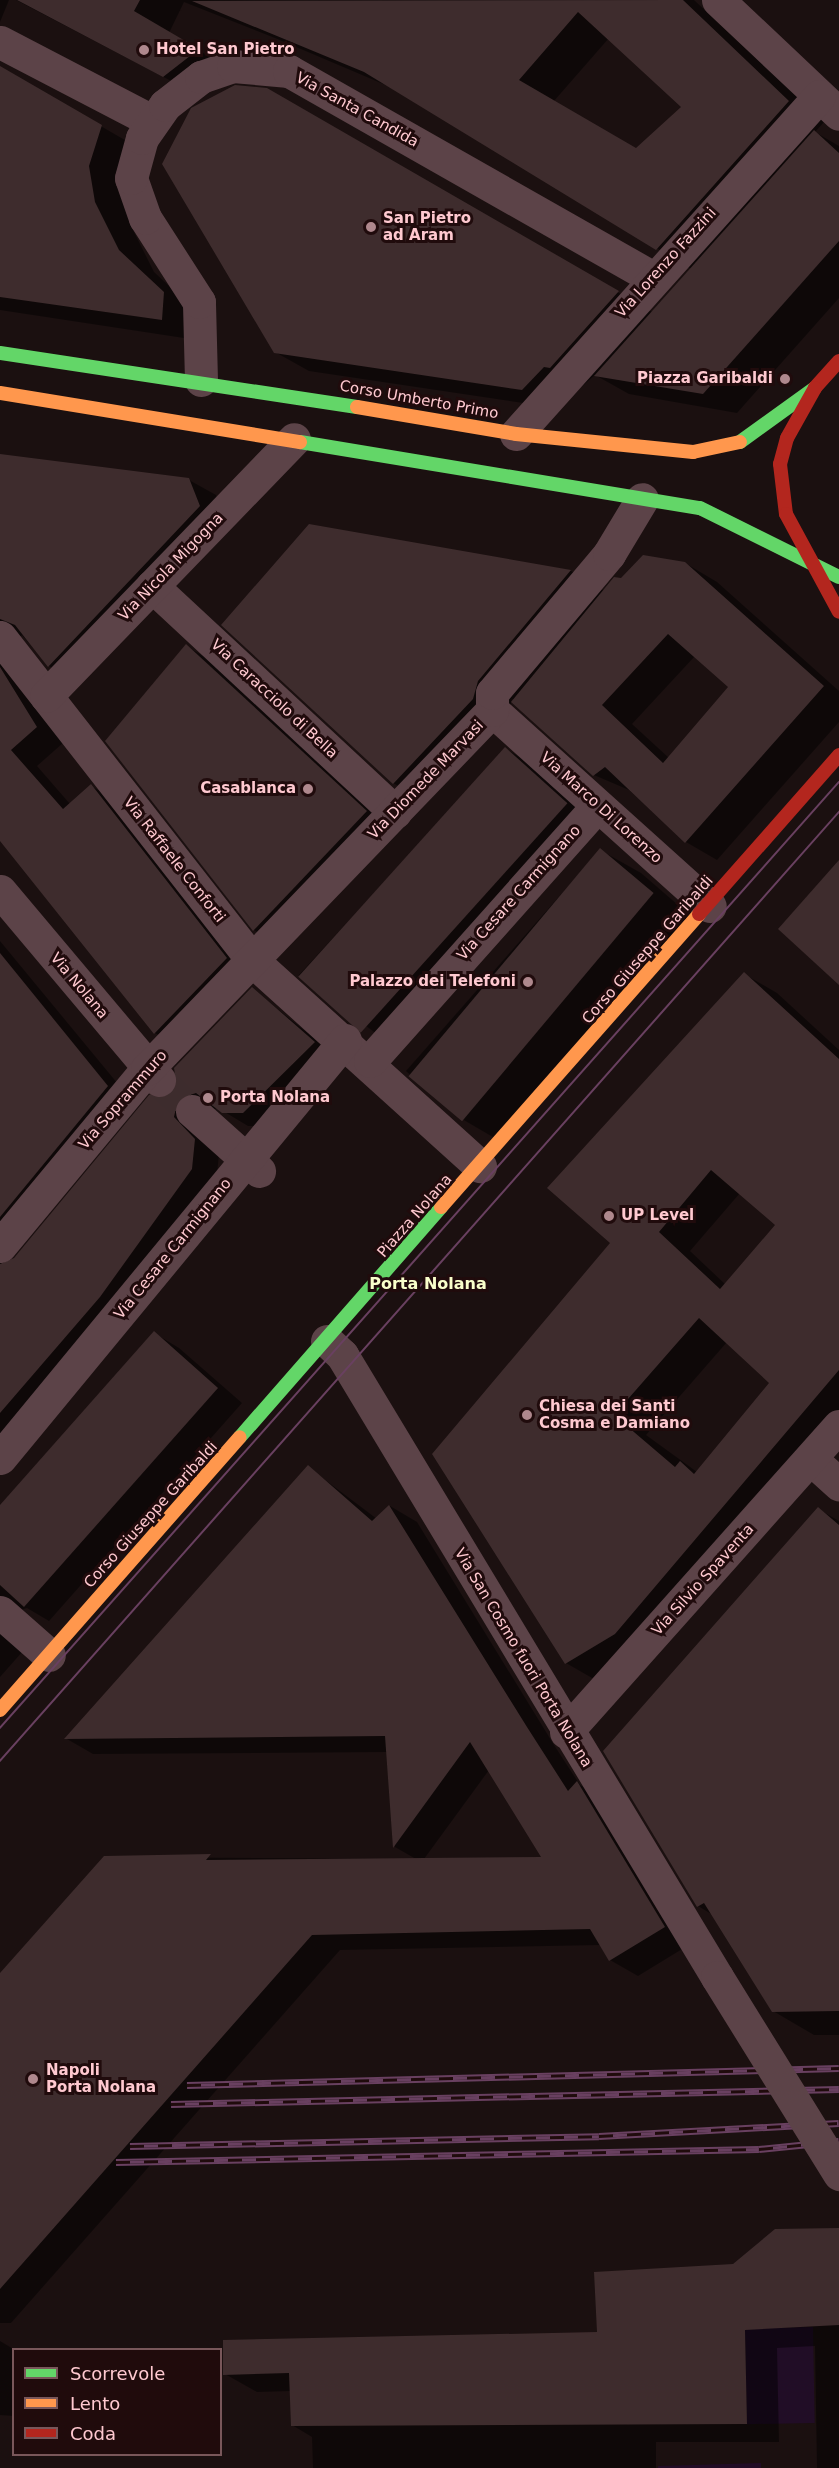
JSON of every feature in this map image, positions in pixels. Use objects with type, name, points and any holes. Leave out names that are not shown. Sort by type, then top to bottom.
[{"type":"main road","name":"Corso Umberto Primo","points":[[0,353],[201,380],[516,434],[693,452],[741,442],[815,388]]},
{"type":"main road","points":[[839,361],[815,388],[787,438],[780,464],[786,514],[807,560],[839,612]]},
{"type":"main road","points":[[0,393],[294,439],[501,480],[700,508],[839,577]]},
{"type":"main road","name":"Corso Giuseppe Garibaldi","points":[[480,1166],[710,906],[839,755]]},
{"type":"main road","name":"Piazza Nolana","points":[[327,1341],[480,1166]]},
{"type":"main road","name":"Corso Giuseppe Garibaldi","points":[[0,1710],[327,1341]]},
{"type":"street","points":[[718,0],[829,105]]},
{"type":"street","points":[[0,42],[152,121]]},
{"type":"street","name":"Via Santa Candida","points":[[201,380],[199,302],[132,189],[133,158],[152,121],[212,72],[248,65],[289,71],[651,277]]},
{"type":"street","name":"Via Lorenzo Fazzini","points":[[516,434],[651,277],[829,105]]},
{"type":"street","name":"Via Nicola Migogna","points":[[46,696],[294,439]]},
{"type":"street","name":"Via Diomede Marvasi","points":[[253,961],[492,710],[492,693],[609,554],[642,500]]},
{"type":"street","name":"Via Caracciolo di Bella","points":[[152,586],[395,812]]},
{"type":"street","name":"Via Raffaele Conforti","points":[[0,637],[253,961],[370,1061],[480,1166]]},
{"type":"street","name":"Via Marco Di Lorenzo","points":[[492,710],[710,906]]},
{"type":"street","name":"Via Cesare Carmignano","points":[[370,1061],[597,806]]},
{"type":"street","name":"Via Nolana","points":[[0,891],[153,1074]]},
{"type":"street","name":"Via Soprammuro","points":[[0,1246],[253,961]]},
{"type":"street","name":"Via Cesare Carmignano","points":[[0,1458],[121,1314],[253,1166],[345,1040]]},
{"type":"street","points":[[192,1111],[253,1166]]},
{"type":"street","name":"Via San Cosmo fuori Porta Nolana","points":[[327,1341],[342,1355],[566,1732],[839,2174]]},
{"type":"street","name":"Via Silvio Spaventa","points":[[566,1732],[812,1459],[839,1426]]},
{"type":"street","points":[[812,1459],[839,1484]]},
{"type":"street","points":[[0,1612],[49,1655]]},
{"type":"shaded area","points":[[813,2327],[815,2423],[747,2424],[745,2328]]},
{"type":"shaded area","points":[[761,2463],[761,2468],[658,2468],[658,2466]]},
{"type":"building","name":"Hotel San Pietro","points":[[17,0],[140,0],[134,11],[199,49],[163,77]]},
{"type":"building","points":[[683,0],[789,101],[656,250],[364,72],[192,1]],"holes":[[[578,12],[681,107],[636,148],[519,80]]]},
{"type":"building","points":[[0,66],[102,125],[89,166],[95,202],[119,250],[164,292],[162,320],[0,297]]},
{"type":"building","name":"San Pietro ad Aram","points":[[235,85],[267,88],[619,291],[550,368],[544,367],[522,390],[274,353],[162,164],[191,108]]},
{"type":"building","points":[[814,130],[839,153],[839,241],[703,394],[594,376]]},
{"type":"building","points":[[0,454],[189,478],[200,506],[48,667],[15,625],[0,619]]},
{"type":"building","points":[[309,524],[571,570],[478,681],[473,699],[393,784],[221,625]]},
{"type":"building","points":[[643,555],[685,562],[824,686],[685,843],[605,767],[593,776],[511,702],[614,577],[621,578]],"holes":[[[668,634],[728,687],[663,763],[602,705]]]},
{"type":"building","name":"Casablanca","points":[[186,644],[367,811],[253,931],[105,741]]},
{"type":"building","points":[[0,667],[37,727],[11,750],[63,809],[91,784],[227,958],[154,1034],[0,841]]},
{"type":"building","points":[[505,747],[567,803],[361,1033],[298,977]]},
{"type":"building","name":"Palazzo dei Telefoni","points":[[600,848],[654,893],[462,1121],[408,1076]]},
{"type":"building","points":[[839,860],[839,985],[778,929]]},
{"type":"building","points":[[0,953],[108,1086],[0,1217]]},
{"type":"building","points":[[744,972],[839,1059],[839,1370],[615,1634],[565,1664],[432,1454],[610,1243],[547,1188]],"holes":[[[711,1170],[775,1225],[720,1289],[659,1232]],[[699,1318],[769,1383],[694,1474],[680,1461],[675,1467],[614,1415]]]},
{"type":"building","points":[[252,987],[315,1042],[243,1113],[222,1113],[196,1093],[178,1099],[174,1117],[195,1139],[192,1169],[100,1297],[0,1413],[0,1264],[14,1258],[149,1095],[171,1094],[177,1086],[174,1068]]},
{"type":"building","points":[[154,1331],[218,1388],[24,1607],[0,1585],[0,1505]]},
{"type":"building","points":[[308,1465],[372,1521],[389,1505],[568,1791],[577,1781],[665,1927],[609,1961],[590,1929],[312,1935],[0,2289],[0,1973],[104,1856],[211,1854],[206,1860],[541,1857],[470,1742],[393,1848],[385,1736],[64,1739]]},
{"type":"building","points":[[818,1507],[839,1525],[839,2011],[772,2012],[704,1903],[697,1907],[603,1751]]},
{"type":"building","points":[[839,2228],[839,2325],[745,2330],[747,2424],[291,2426],[289,2373],[223,2375],[223,2340],[597,2332],[594,2272],[733,2264],[775,2229]]},
{"type":"tunnel","points":[[159,1080],[192,1111]]},
{"type":"tram line","points":[[0,1728],[839,782]]},
{"type":"tram line","points":[[0,1761],[839,812]]},
{"type":"railway","points":[[187,2085],[839,2068]]},
{"type":"railway","points":[[171,2104],[839,2089]]},
{"type":"railway","points":[[130,2146],[599,2136],[839,2123]]},
{"type":"railway","points":[[116,2162],[759,2149],[839,2141]]},
{"type":"traffic: fast","points":[[0,353],[357,407]]},
{"type":"traffic: fast","points":[[740,442],[815,388]]},
{"type":"traffic: fast","points":[[300,442],[700,508],[839,577]]},
{"type":"traffic: fast","points":[[240,1437],[441,1207]]},
{"type":"traffic: slow","points":[[0,393],[300,442]]},
{"type":"traffic: slow","points":[[357,407],[516,434],[693,452],[740,442]]},
{"type":"traffic: slow","points":[[441,1207],[699,914]]},
{"type":"traffic: slow","points":[[0,1710],[240,1437]]},
{"type":"traffic: jam","points":[[839,361],[815,388],[787,438],[780,464],[786,514],[839,612]]},
{"type":"traffic: jam","points":[[699,914],[839,755]]},
{"type":"place","name":"Hotel San Pietro","points":[[144,50]]},
{"type":"place","name":"San Pietro ad Aram","points":[[371,227]]},
{"type":"place","name":"Piazza Garibaldi","points":[[785,379]]},
{"type":"place","name":"Casablanca","points":[[308,789]]},
{"type":"place","name":"Palazzo dei Telefoni","points":[[528,982]]},
{"type":"place","name":"Porta Nolana","points":[[208,1098]]},
{"type":"place","name":"UP Level","points":[[609,1216]]},
{"type":"place","name":"Chiesa dei Santi Cosma e Damiano","points":[[527,1415]]},
{"type":"place","name":"Napoli Porta Nolana","points":[[33,2079]]},
{"type":"district","name":"Porta Nolana","points":[[428,1284]]}]
